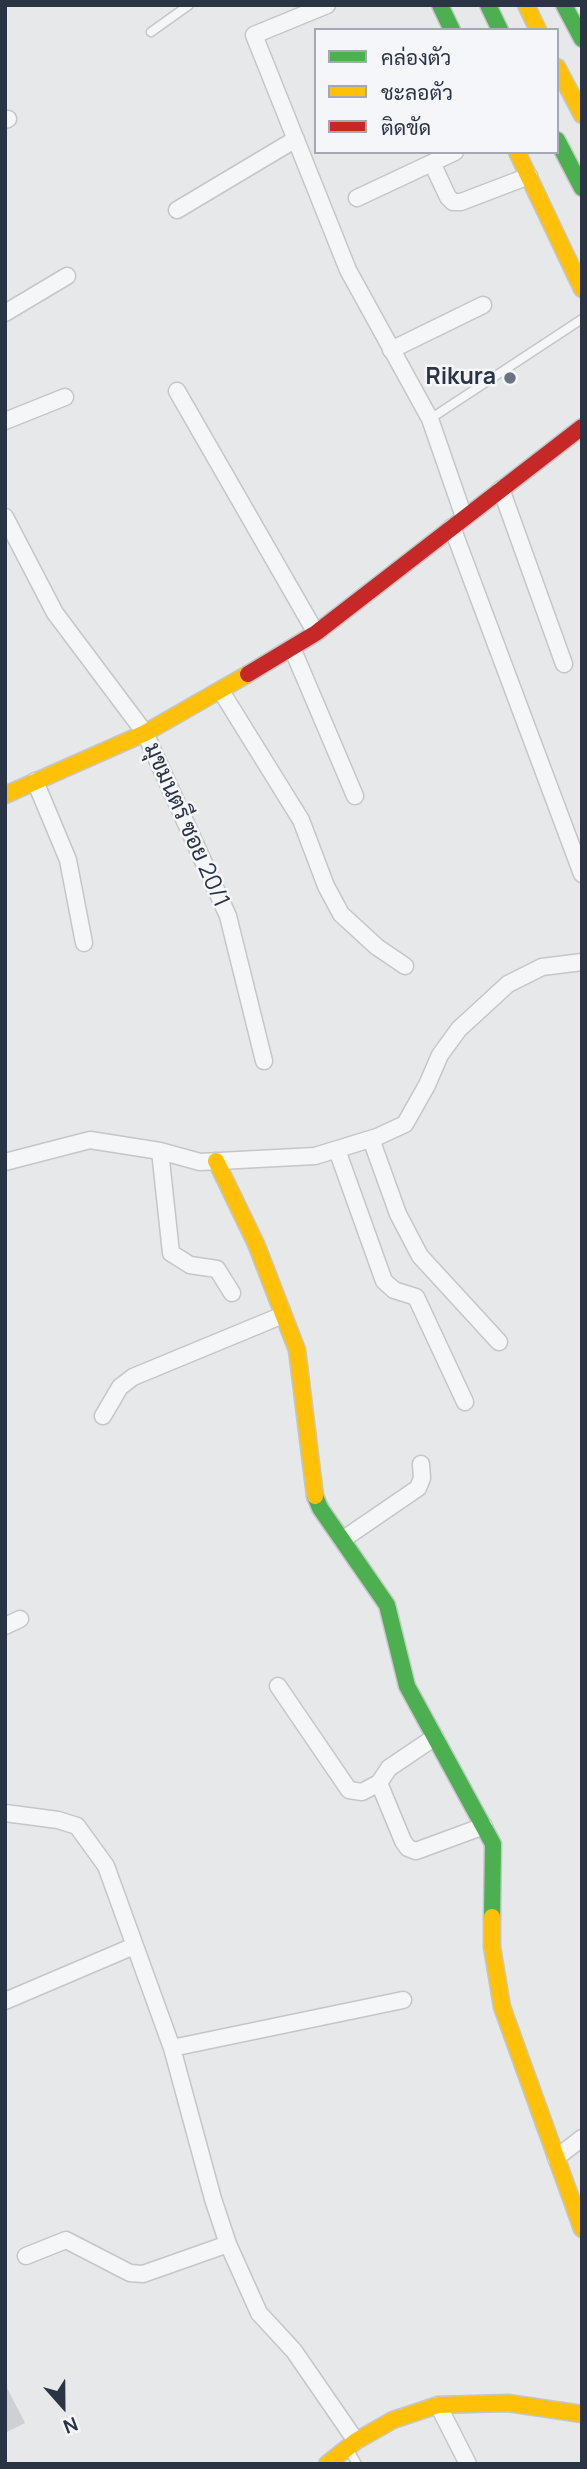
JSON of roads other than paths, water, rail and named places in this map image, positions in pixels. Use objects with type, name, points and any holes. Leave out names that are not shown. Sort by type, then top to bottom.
[{"type":"main road","points":[[440,5],[452,28]]},
{"type":"main road","points":[[488,5],[499,28]]},
{"type":"main road","points":[[526,5],[537,28]]},
{"type":"main road","points":[[564,5],[582,39]]},
{"type":"main road","points":[[559,71],[582,115]]},
{"type":"main road","points":[[559,144],[582,188]]},
{"type":"main road","points":[[518,154],[582,289]]},
{"type":"main road","points":[[5,794],[145,733],[221,691],[316,633],[582,426]]},
{"type":"main road","points":[[216,1161],[256,1244],[297,1350],[314,1492],[320,1508],[387,1605],[407,1686],[493,1844],[492,1947],[502,2007],[582,2229]]},
{"type":"main road","points":[[327,2464],[393,2420],[438,2404],[508,2403],[582,2414]]},
{"type":"street","points":[[327,5],[254,35],[348,270],[430,419],[458,522],[582,874]]},
{"type":"street","points":[[177,210],[296,138]]},
{"type":"street","points":[[357,198],[451,154]]},
{"type":"street","points":[[432,163],[453,202],[461,202],[529,176]]},
{"type":"street","points":[[5,313],[67,276]]},
{"type":"street","points":[[391,350],[483,305]]},
{"type":"street","points":[[177,391],[316,633]]},
{"type":"street","points":[[5,421],[65,397]]},
{"type":"street","points":[[501,489],[565,664]]},
{"type":"street","name":"มุขมนตรี ซอย 20/1","points":[[5,517],[55,614],[145,733],[228,916],[264,1062]]},
{"type":"street","points":[[292,648],[355,796]]},
{"type":"street","points":[[221,691],[301,820],[326,886],[341,914],[377,947],[405,966]]},
{"type":"street","points":[[35,781],[68,860],[84,943]]},
{"type":"street","points":[[5,1162],[90,1140],[160,1151],[201,1162],[315,1156],[372,1139],[405,1124],[440,1055],[459,1030],[508,985],[542,967],[582,962]]},
{"type":"street","points":[[372,1139],[398,1214],[420,1256],[499,1342]]},
{"type":"street","points":[[337,1150],[384,1281],[389,1288],[416,1297],[465,1402]]},
{"type":"street","points":[[160,1151],[171,1253],[190,1265],[217,1269],[232,1293]]},
{"type":"street","points":[[103,1416],[120,1387],[133,1377],[283,1315]]},
{"type":"street","points":[[342,1540],[418,1488],[422,1478],[421,1464]]},
{"type":"street","points":[[278,1686],[349,1790],[362,1792],[379,1783],[389,1768],[435,1737]]},
{"type":"street","points":[[379,1783],[408,1848],[416,1851],[484,1826]]},
{"type":"street","points":[[5,1813],[58,1820],[77,1826],[106,1866],[172,2048],[228,2245],[259,2313],[294,2351],[352,2445]]},
{"type":"street","points":[[5,2001],[134,1946]]},
{"type":"street","points":[[172,2048],[403,2000]]},
{"type":"street","points":[[556,2158],[582,2138]]},
{"type":"street","points":[[26,2256],[66,2240],[130,2273],[143,2274],[228,2245]]},
{"type":"street","points":[[438,2404],[468,2464]]},
{"type":"lane","points":[[151,32],[189,5]]},
{"type":"lane","points":[[430,419],[582,319]]},
{"type":"lane","points":[[352,2445],[357,2464]]},
{"type":"place","name":"Rikura","points":[[510,378]]}]
